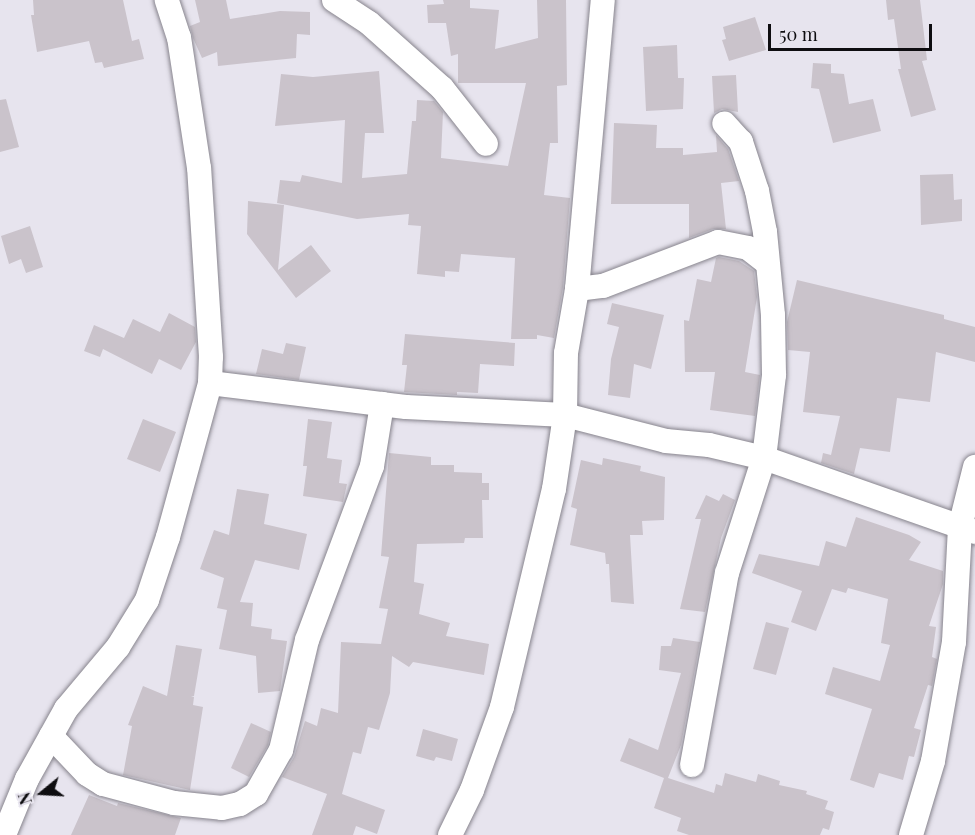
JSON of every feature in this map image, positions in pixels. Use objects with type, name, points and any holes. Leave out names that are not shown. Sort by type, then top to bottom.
[{"type":"street","points":[[4,835],[27,778],[66,709],[118,647],[147,600],[168,537],[210,383],[211,357],[199,168],[179,38],[167,0]]},
{"type":"street","points":[[334,0],[369,22],[442,88],[486,144]]},
{"type":"street","points":[[450,835],[472,790],[502,707],[554,489],[565,415],[566,353],[577,289],[603,0]]},
{"type":"street","points":[[692,765],[727,573],[764,458],[774,375],[773,315],[765,232],[748,158],[741,142],[724,123]]},
{"type":"street","points":[[577,289],[603,286],[718,242],[747,248],[767,263]]},
{"type":"street","points":[[210,383],[382,404],[565,415],[666,441],[709,445],[764,458],[968,530]]},
{"type":"street","points":[[51,736],[87,774],[103,784],[174,803],[222,808],[240,804],[256,794],[281,750],[307,640],[372,466],[382,404]]},
{"type":"street","points":[[911,835],[933,761],[954,642],[975,467]]},
{"type":"building","points":[[33,0],[123,0],[132,41],[139,39],[144,59],[104,68],[102,62],[95,63],[89,41],[37,52],[31,15],[34,15]]},
{"type":"building","points":[[195,0],[226,0],[230,19],[280,11],[310,12],[310,35],[297,34],[296,58],[218,66],[217,52],[202,58],[193,38],[190,26],[200,22]]},
{"type":"building","points":[[443,0],[470,0],[470,8],[499,10],[495,49],[538,38],[537,0],[566,0],[567,85],[557,86],[558,143],[550,143],[544,195],[570,198],[563,287],[554,338],[537,335],[537,339],[511,339],[515,258],[461,254],[459,272],[445,271],[445,277],[417,274],[421,226],[408,225],[409,214],[357,219],[277,203],[280,180],[300,182],[302,175],[342,183],[345,120],[275,126],[281,74],[313,77],[379,71],[384,133],[365,133],[362,178],[407,174],[412,121],[416,121],[417,100],[434,101],[443,112],[441,158],[508,166],[526,83],[458,83],[458,54],[451,56],[446,23],[428,23],[427,5],[444,4]]},
{"type":"building","points":[[886,0],[920,0],[927,60],[922,61],[936,110],[911,117],[898,69],[901,69],[894,19],[888,20]]},
{"type":"building","points":[[755,17],[766,50],[729,61],[722,40],[726,39],[723,27]]},
{"type":"building","points":[[677,45],[678,78],[684,78],[683,109],[646,111],[643,47]]},
{"type":"building","points":[[813,63],[831,64],[831,73],[844,74],[849,104],[873,99],[881,131],[833,143],[819,89],[811,88]]},
{"type":"building","points":[[736,75],[738,112],[722,109],[714,113],[712,76]]},
{"type":"building","points":[[6,99],[19,147],[0,152],[0,100]]},
{"type":"building","points":[[614,123],[657,125],[656,148],[683,148],[683,155],[717,152],[716,135],[728,149],[739,181],[721,183],[726,229],[713,229],[689,238],[689,204],[611,204]]},
{"type":"building","points":[[953,174],[954,200],[962,199],[962,221],[921,225],[920,175]]},
{"type":"building","points":[[248,201],[284,205],[278,270],[311,245],[331,271],[296,298],[247,234]]},
{"type":"building","points":[[30,226],[43,267],[26,273],[21,259],[9,264],[1,236]]},
{"type":"building","points":[[716,258],[739,261],[754,271],[757,297],[745,372],[760,375],[755,416],[710,410],[715,372],[685,372],[684,320],[689,321],[697,279],[711,282]]},
{"type":"building","points":[[797,280],[944,315],[944,319],[975,327],[975,362],[936,352],[930,402],[897,398],[890,452],[860,448],[854,474],[821,463],[823,453],[831,455],[840,416],[803,412],[810,352],[788,350],[787,322]]},
{"type":"building","points":[[612,303],[664,315],[651,369],[634,364],[630,398],[608,395],[611,359],[619,327],[607,324]]},
{"type":"building","points":[[169,313],[195,327],[196,342],[181,370],[159,359],[152,374],[103,349],[100,357],[84,351],[94,325],[124,338],[133,319],[160,332]]},
{"type":"building","points":[[405,334],[515,343],[514,366],[480,364],[478,393],[457,392],[457,395],[404,392],[407,365],[402,365]]},
{"type":"building","points":[[286,343],[306,347],[299,380],[256,374],[262,349],[283,354]]},
{"type":"building","points":[[143,419],[176,432],[160,472],[127,459]]},
{"type":"building","points":[[308,419],[332,422],[327,458],[342,460],[339,483],[347,484],[343,502],[303,496],[307,466],[303,466]]},
{"type":"building","points":[[389,453],[431,457],[431,465],[454,465],[454,472],[482,473],[482,483],[489,483],[489,500],[482,500],[483,538],[465,538],[464,543],[417,544],[414,582],[424,584],[419,614],[450,623],[446,636],[489,644],[484,675],[413,662],[409,667],[392,656],[390,693],[379,730],[368,727],[361,754],[353,752],[342,794],[385,810],[377,834],[356,826],[353,835],[312,835],[327,794],[282,777],[294,757],[305,721],[317,726],[321,708],[338,713],[341,642],[381,644],[388,609],[379,608],[389,557],[381,556]]},
{"type":"building","points":[[603,458],[641,466],[640,471],[665,477],[664,520],[642,521],[643,535],[630,535],[634,604],[611,602],[609,564],[606,564],[605,553],[570,545],[577,509],[571,507],[581,460],[602,465]]},
{"type":"building","points":[[237,489],[269,494],[264,524],[307,534],[299,570],[255,560],[240,602],[253,603],[251,626],[272,629],[271,639],[287,641],[280,691],[258,693],[256,656],[219,649],[227,610],[217,608],[224,578],[200,569],[214,530],[229,535]]},
{"type":"building","points":[[723,494],[735,500],[721,538],[705,612],[680,609],[701,519],[695,519],[706,495],[719,501]]},
{"type":"building","points":[[856,517],[909,535],[921,542],[909,560],[943,571],[943,584],[929,626],[936,627],[932,657],[937,659],[932,686],[928,685],[914,728],[921,730],[914,757],[909,756],[903,780],[879,773],[874,788],[850,780],[872,709],[825,694],[833,667],[880,681],[890,645],[881,643],[888,599],[848,588],[846,593],[832,589],[816,631],[791,622],[802,591],[752,573],[759,554],[819,566],[826,541],[846,547]]},
{"type":"building","points":[[766,622],[789,628],[776,675],[753,669]]},
{"type":"building","points":[[673,638],[700,642],[681,745],[668,778],[714,793],[716,784],[722,786],[725,773],[756,782],[758,774],[780,781],[779,785],[807,791],[806,794],[828,801],[825,809],[834,812],[829,830],[823,828],[820,835],[689,835],[677,831],[681,818],[654,808],[664,778],[620,761],[629,738],[658,750],[681,673],[659,670],[661,646],[671,646]]},
{"type":"building","points":[[176,645],[202,649],[194,696],[191,696],[194,697],[193,705],[203,707],[190,790],[123,775],[132,726],[128,725],[143,686],[167,696]]},
{"type":"building","points":[[251,723],[271,732],[268,745],[249,777],[231,768]]},
{"type":"building","points":[[423,729],[458,739],[452,761],[436,757],[434,761],[416,756]]},
{"type":"building","points":[[89,795],[117,806],[118,803],[181,818],[175,835],[71,835]]}]
